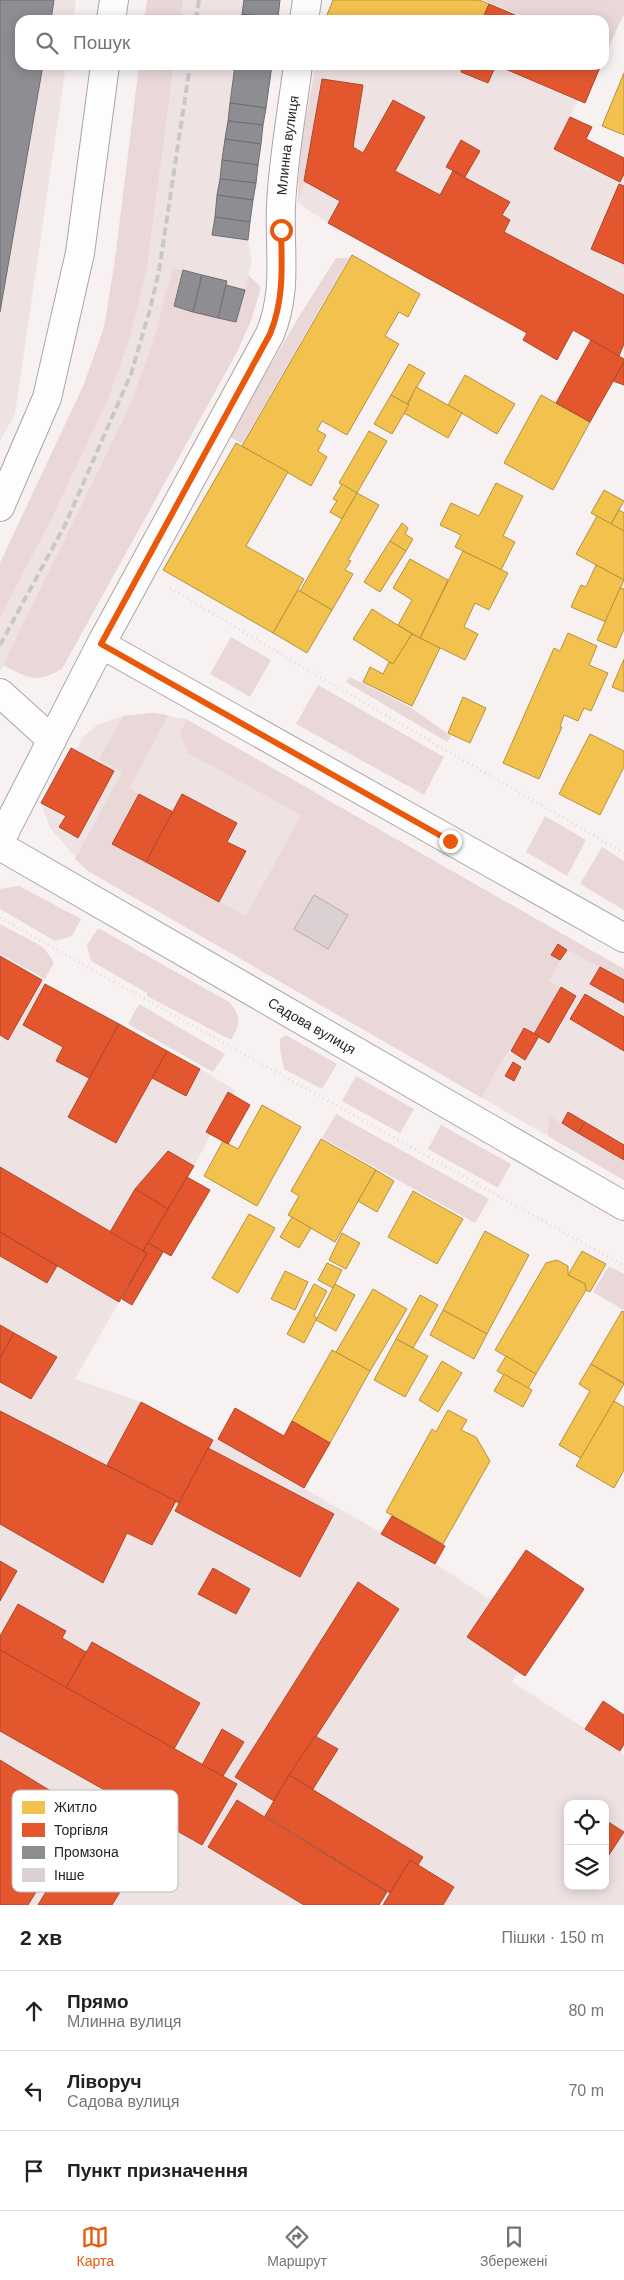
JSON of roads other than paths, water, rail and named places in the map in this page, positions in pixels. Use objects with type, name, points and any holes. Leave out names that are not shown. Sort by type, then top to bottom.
[{"type":"street","points":[[112,15],[114,0]]},
{"type":"street","points":[[305,15],[307,0]]},
{"type":"street","points":[[0,507],[47,398],[80,253],[105,70]]},
{"type":"street","name":"Млинна вулиця","points":[[0,841],[101,644],[270,334],[278,314],[282,293],[283,180],[297,70]]},
{"type":"street","points":[[101,644],[624,938]]},
{"type":"street","points":[[0,693],[52,740]]},
{"type":"street","name":"Садова вулиця","points":[[0,846],[624,1206]]},
{"type":"railway","points":[[197,15],[199,0]]},
{"type":"railway","points":[[0,645],[65,525],[131,374],[159,271],[189,70]]}]
